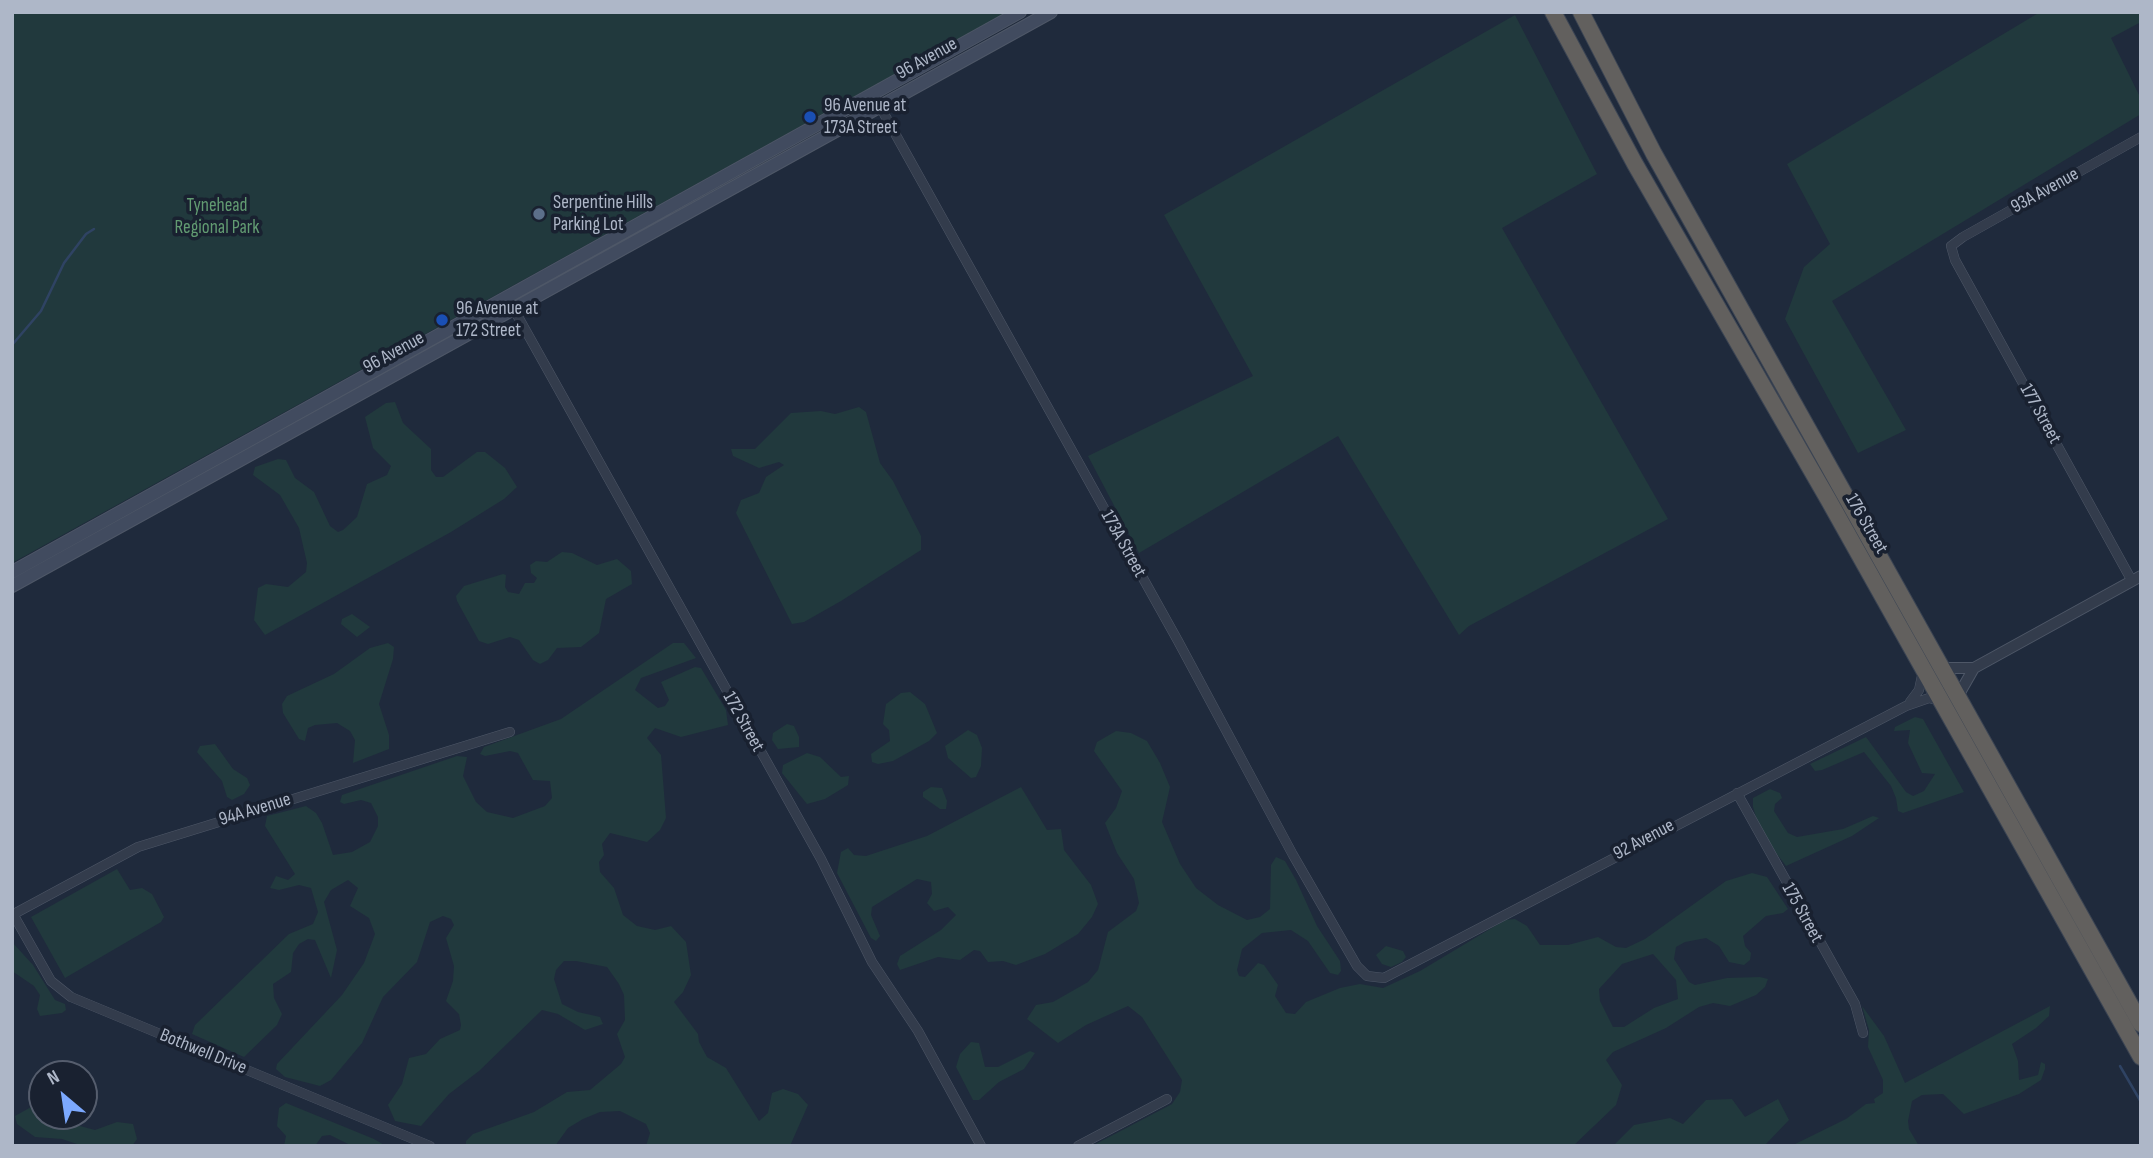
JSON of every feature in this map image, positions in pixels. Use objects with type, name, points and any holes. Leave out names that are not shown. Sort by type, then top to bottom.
[{"type":"highway","name":"176 Street","points":[[1553,12],[1635,164],[1923,667],[1951,699],[2141,1024]]},
{"type":"highway","name":"176 Street","points":[[1581,12],[1654,154],[1942,668],[1951,699],[2141,1057]]},
{"type":"main road","name":"96 Avenue","points":[[12,572],[1020,12]]},
{"type":"main road","name":"96 Avenue","points":[[12,586],[1051,12]]},
{"type":"street","name":"173A Street","points":[[873,94],[1322,905],[1361,972],[1373,979],[1384,978]]},
{"type":"street","name":"93A Avenue","points":[[1951,246],[2141,137]]},
{"type":"street","name":"177 Street","points":[[1951,246],[1955,260],[2136,578]]},
{"type":"street","name":"172 Street","points":[[507,297],[821,859],[872,961],[918,1031],[981,1146]]},
{"type":"street","points":[[1951,699],[1974,668],[2136,578]]},
{"type":"street","points":[[1906,706],[1919,690],[1923,667]]},
{"type":"street","points":[[1942,668],[1974,668]]},
{"type":"street","name":"92 Avenue","points":[[1384,978],[1906,706],[1929,698],[1951,699]]},
{"type":"street","name":"94A Avenue","points":[[13,915],[138,847],[510,732]]},
{"type":"street","name":"175 Street","points":[[1737,793],[1855,1004],[1863,1033]]},
{"type":"street","name":"Bothwell Drive","points":[[13,915],[51,981],[71,997],[430,1146]]},
{"type":"street","points":[[1078,1146],[1167,1099]]},
{"type":"green space","name":"Tynehead Regional Park","points":[[12,12],[1007,12],[12,563]]},
{"type":"green space","points":[[2040,12],[2141,12],[2141,22],[2111,38],[2141,99],[2141,114],[1832,301],[1906,430],[1858,453],[1785,319],[1804,267],[1830,244],[1787,164]]},
{"type":"green space","points":[[1515,15],[1597,174],[1502,228],[1668,519],[1469,626],[1459,635],[1338,436],[1139,553],[1088,456],[1253,376],[1164,215]]},
{"type":"green space","points":[[395,402],[403,423],[431,449],[431,470],[436,477],[443,477],[477,452],[485,452],[505,468],[517,487],[504,499],[451,532],[265,635],[254,620],[258,588],[266,584],[288,587],[306,572],[307,563],[299,528],[280,495],[253,475],[255,467],[278,459],[286,460],[295,478],[314,492],[330,526],[338,532],[343,530],[357,517],[367,484],[387,475],[391,466],[373,448],[365,417],[386,403]]},
{"type":"green space","points":[[859,407],[866,412],[880,463],[893,481],[921,536],[921,550],[841,601],[804,622],[792,624],[736,513],[741,500],[759,493],[766,477],[784,465],[779,462],[759,468],[733,456],[731,449],[755,449],[791,413],[821,411],[835,414]]},
{"type":"green space","points":[[562,552],[572,553],[597,565],[617,559],[631,571],[632,584],[606,599],[599,633],[581,647],[557,648],[548,660],[540,664],[533,660],[519,640],[510,637],[488,644],[479,641],[457,601],[456,596],[464,586],[503,574],[506,575],[505,587],[508,592],[519,594],[525,583],[534,583],[537,578],[531,573],[530,565],[536,561],[547,562]]},
{"type":"green space","points":[[352,614],[370,627],[357,637],[341,624],[342,619]]},
{"type":"green space","points":[[388,643],[394,647],[393,659],[379,704],[389,735],[389,749],[353,763],[355,740],[350,731],[337,723],[315,725],[308,728],[305,741],[299,739],[283,713],[282,704],[287,696],[334,674],[370,648]]},
{"type":"green space","points":[[673,643],[684,643],[696,658],[641,678],[635,690],[658,708],[665,706],[669,700],[661,682],[695,667],[701,668],[726,710],[728,725],[681,737],[655,728],[647,738],[661,755],[666,818],[660,830],[647,842],[610,833],[602,844],[604,855],[599,862],[600,872],[614,888],[623,915],[637,926],[655,930],[671,926],[686,942],[691,975],[683,992],[674,1002],[698,1034],[707,1057],[726,1068],[759,1121],[768,1113],[772,1093],[783,1089],[798,1094],[808,1105],[790,1146],[646,1146],[650,1133],[646,1124],[620,1111],[600,1112],[583,1119],[568,1128],[555,1146],[466,1146],[466,1141],[473,1134],[534,1112],[567,1092],[590,1090],[621,1064],[625,1057],[617,1034],[625,1020],[624,995],[607,967],[576,961],[564,961],[556,970],[554,979],[562,1004],[578,1012],[600,1017],[603,1024],[585,1030],[558,1014],[542,1010],[479,1071],[449,1094],[421,1126],[395,1121],[388,1105],[402,1084],[409,1058],[426,1054],[440,1039],[460,1030],[459,1014],[446,1001],[453,981],[454,966],[446,938],[454,925],[451,919],[443,916],[430,922],[417,962],[383,997],[362,1043],[331,1080],[320,1086],[285,1077],[276,1069],[277,1064],[342,995],[364,963],[375,934],[369,918],[350,906],[358,888],[348,880],[331,890],[324,902],[337,950],[331,978],[315,940],[308,939],[299,944],[293,953],[291,972],[273,984],[274,998],[282,1014],[277,1025],[244,1057],[192,1034],[195,1025],[289,934],[313,924],[318,912],[311,888],[299,885],[279,890],[270,888],[276,876],[288,880],[295,874],[265,826],[267,816],[306,806],[316,813],[322,823],[333,855],[352,852],[370,842],[378,826],[378,817],[371,803],[361,800],[344,804],[340,802],[342,795],[457,756],[467,757],[463,776],[476,802],[487,812],[513,818],[545,806],[552,798],[550,781],[533,780],[518,753],[510,751],[485,756],[480,754],[484,747],[561,719]]},
{"type":"green space","points":[[910,692],[925,704],[937,733],[929,741],[893,761],[878,764],[872,762],[871,754],[890,741],[889,730],[883,724],[886,704],[901,693]]},
{"type":"green space","points":[[1915,717],[1923,719],[1964,792],[1903,813],[1898,811],[1891,786],[1864,752],[1822,770],[1815,771],[1810,764],[1866,737],[1906,792],[1913,796],[1924,791],[1935,774],[1922,773],[1908,743],[1910,730],[1894,731],[1895,727]]},
{"type":"green space","points":[[787,724],[794,726],[799,737],[799,747],[778,749],[772,740],[773,733]]},
{"type":"green space","points":[[968,730],[977,735],[982,748],[981,766],[976,777],[971,778],[948,758],[945,746]]},
{"type":"green space","points":[[1116,731],[1131,733],[1147,741],[1170,787],[1162,822],[1180,864],[1196,888],[1218,905],[1247,920],[1260,917],[1270,909],[1271,865],[1276,857],[1285,861],[1317,926],[1340,961],[1341,971],[1338,975],[1330,973],[1308,941],[1291,930],[1262,933],[1242,949],[1237,970],[1239,976],[1245,977],[1258,963],[1264,965],[1278,985],[1275,996],[1286,1013],[1295,1014],[1306,1002],[1340,988],[1360,984],[1383,988],[1420,971],[1505,920],[1515,919],[1527,926],[1540,945],[1568,945],[1598,937],[1616,947],[1626,948],[1645,939],[1726,881],[1752,873],[1767,877],[1788,909],[1783,913],[1766,916],[1743,936],[1745,946],[1751,953],[1750,960],[1744,965],[1729,962],[1719,946],[1706,938],[1685,942],[1676,947],[1674,959],[1689,982],[1695,985],[1727,978],[1768,979],[1765,987],[1756,995],[1730,1006],[1713,1003],[1699,1007],[1666,1028],[1613,1052],[1606,1060],[1622,1085],[1616,1105],[1573,1146],[1092,1146],[1172,1104],[1180,1092],[1182,1080],[1142,1017],[1128,1006],[1086,1025],[1058,1043],[1027,1019],[1036,1005],[1053,1002],[1088,982],[1098,970],[1108,932],[1136,911],[1139,903],[1134,879],[1117,853],[1105,823],[1116,808],[1122,791],[1094,751],[1097,742]],"holes":[[[1653,954],[1676,980],[1678,999],[1654,1008],[1624,1027],[1613,1027],[1600,1001],[1599,989],[1622,964]]]},
{"type":"green space","points":[[215,744],[233,769],[247,778],[250,785],[244,794],[232,800],[227,797],[222,781],[197,752],[200,746]]},
{"type":"green space","points":[[807,753],[820,757],[841,777],[849,776],[848,785],[825,799],[807,804],[782,773],[783,765]]},
{"type":"green space","points":[[931,787],[942,788],[947,801],[946,809],[940,809],[923,797],[923,792]]},
{"type":"green space","points":[[1021,787],[1047,830],[1061,829],[1064,850],[1091,885],[1098,904],[1092,917],[1078,934],[1045,954],[1016,965],[1003,961],[988,962],[980,951],[974,950],[960,960],[938,957],[900,970],[897,964],[900,956],[941,930],[956,915],[948,907],[934,911],[927,903],[932,894],[931,882],[917,879],[872,907],[871,915],[880,936],[876,941],[871,938],[837,873],[841,852],[848,848],[854,855],[866,856],[927,836]]},
{"type":"green space","points":[[1770,789],[1780,793],[1782,798],[1775,804],[1774,811],[1788,833],[1797,837],[1843,829],[1873,816],[1879,818],[1852,836],[1786,866],[1761,833],[1753,807],[1753,798]]},
{"type":"green space","points":[[117,869],[130,890],[142,888],[152,894],[164,917],[161,922],[65,978],[31,917]]},
{"type":"green space","points":[[12,942],[33,965],[55,1000],[65,1004],[66,1010],[62,1013],[40,1016],[37,1009],[40,995],[34,986],[12,971]]},
{"type":"green space","points":[[1386,946],[1403,951],[1406,957],[1391,967],[1382,964],[1376,955]]},
{"type":"green space","points":[[1862,1006],[1884,1036],[1905,1083],[2050,1006],[2049,1016],[2012,1044],[2018,1061],[2019,1080],[2038,1075],[2041,1062],[2045,1064],[2045,1069],[2041,1080],[2019,1094],[1964,1114],[1943,1094],[1922,1095],[1912,1101],[1908,1121],[1909,1129],[1919,1146],[1791,1146],[1846,1119],[1866,1104],[1875,1103],[1874,1099],[1883,1093],[1883,1080],[1868,1047],[1869,1030]]},
{"type":"green space","points":[[971,1042],[979,1043],[985,1067],[998,1067],[1030,1051],[1035,1053],[1024,1069],[999,1082],[979,1100],[973,1100],[956,1067],[960,1054]]},
{"type":"green space","points":[[1732,1099],[1745,1117],[1778,1099],[1789,1120],[1765,1145],[1777,1146],[1613,1146],[1634,1125],[1670,1118],[1683,1124],[1706,1100]]},
{"type":"green space","points":[[286,1103],[386,1146],[348,1144],[330,1135],[322,1136],[315,1146],[284,1146],[286,1136],[277,1126],[279,1108]]},
{"type":"green space","points":[[28,1109],[28,1130],[98,1130],[117,1122],[133,1124],[137,1139],[132,1146],[83,1146],[62,1139],[35,1137],[17,1124],[15,1116]]},
{"type":"waterway","points":[[12,345],[41,311],[64,263],[86,234],[94,229]]},
{"type":"waterway","points":[[2120,1066],[2141,1102]]},
{"type":"place","name":"96 Avenue at 173A Street","points":[[810,117]]},
{"type":"place","name":"Serpentine Hills Parking Lot","points":[[539,214]]},
{"type":"place","name":"96 Avenue at 172 Street","points":[[442,320]]}]
